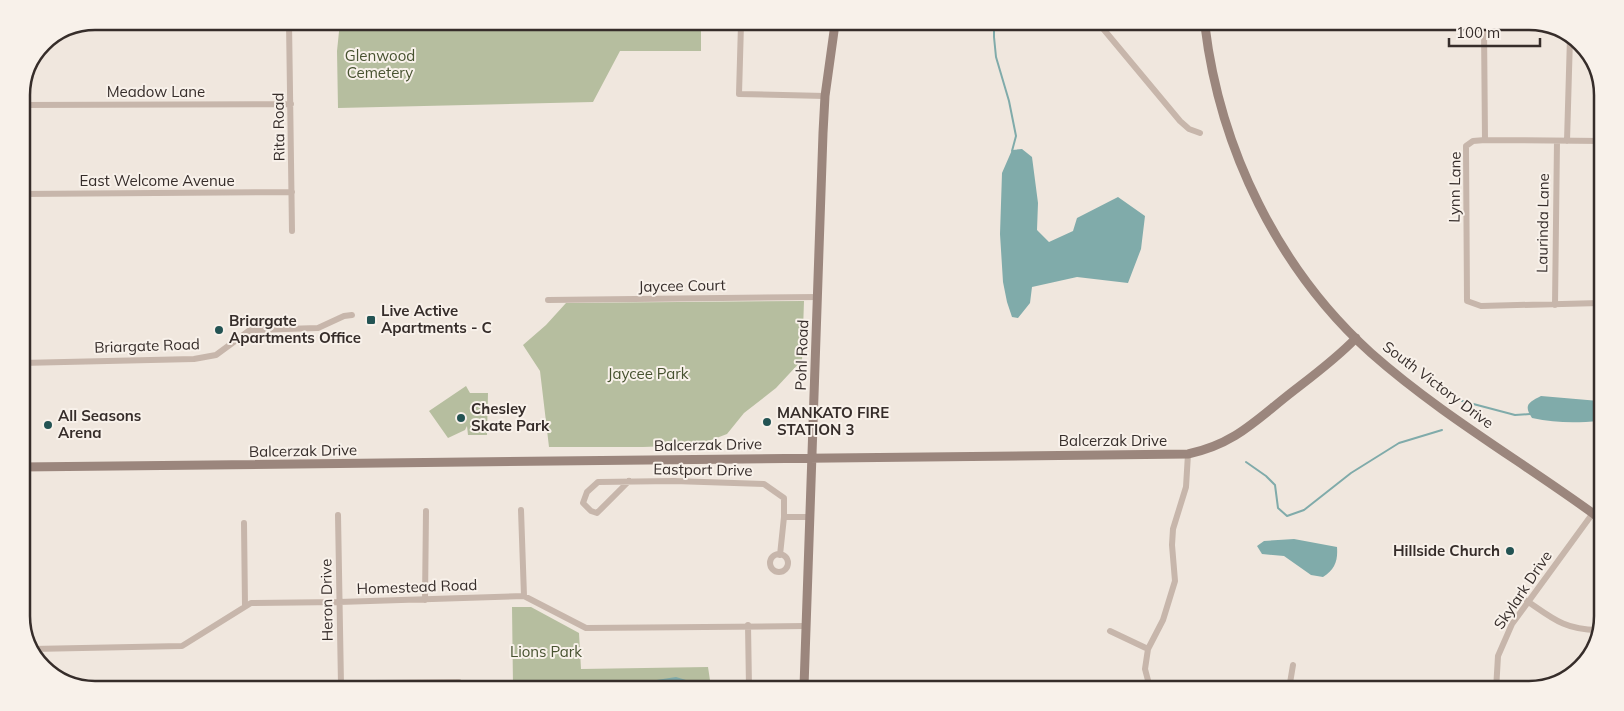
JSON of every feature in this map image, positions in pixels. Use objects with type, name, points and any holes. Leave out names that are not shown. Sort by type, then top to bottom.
[{"type":"street","name":"Rita Road","points":[[289,30],[292,231]]},
{"type":"street","points":[[741,30],[740,94],[825,96]]},
{"type":"street","name":"Pohl Road","points":[[804,681],[825,96],[834,30]]},
{"type":"street","points":[[1104,30],[1180,122],[1200,133]]},
{"type":"street","name":"South Victory Drive","points":[[1206,30],[1213,75],[1223,115],[1236,154],[1273,230],[1299,271],[1329,309],[1377,358],[1419,392],[1594,514]]},
{"type":"street","points":[[1484,30],[1485,140],[1594,141]]},
{"type":"street","points":[[1567,141],[1570,44]]},
{"type":"street","name":"Meadow Lane","points":[[30,105],[291,104]]},
{"type":"street","name":"Lynn Lane","points":[[1485,140],[1473,141],[1466,146],[1467,301],[1481,306],[1555,305]]},
{"type":"street","name":"Laurinda Lane","points":[[1555,305],[1557,141]]},
{"type":"street","name":"East Welcome Avenue","points":[[30,194],[292,192]]},
{"type":"street","name":"Jaycee Court","points":[[548,300],[818,297]]},
{"type":"street","points":[[1555,305],[1594,303]]},
{"type":"street","name":"Briargate Road","points":[[30,362],[194,359],[216,355],[250,330],[318,328],[344,316],[352,315]]},
{"type":"street","name":"Balcerzak Drive","points":[[30,467],[1188,454],[1209,448],[1237,436],[1340,354],[1356,338]]},
{"type":"street","points":[[1148,681],[1145,669],[1148,649],[1163,620],[1175,581],[1172,545],[1173,529],[1186,487],[1188,454]]},
{"type":"street","name":"Eastport Drive","points":[[629,481],[596,512],[591,511],[583,503],[588,492],[598,482],[629,481],[764,484],[784,498],[780,555]]},
{"type":"street","points":[[521,510],[524,596]]},
{"type":"street","points":[[425,600],[426,511]]},
{"type":"street","name":"Heron Drive","points":[[338,514],[341,681]]},
{"type":"street","points":[[784,517],[809,517]]},
{"type":"street","name":"Skylark Drive","points":[[1497,681],[1498,656],[1512,624],[1527,601],[1594,517]]},
{"type":"street","points":[[244,523],[245,606]]},
{"type":"street","name":"Homestead Road","points":[[39,649],[182,646],[251,603],[524,596],[586,628],[748,625],[806,626]]},
{"type":"street","points":[[1527,601],[1569,627],[1593,630]]},
{"type":"street","points":[[748,625],[749,681]]},
{"type":"street","points":[[1110,631],[1148,649]]},
{"type":"street","points":[[1290,681],[1293,665]]},
{"type":"green space","name":"Glenwood Cemetery","points":[[339,30],[701,30],[701,51],[620,51],[593,102],[338,108],[337,51]]},
{"type":"green space","name":"Jaycee Park","points":[[804,301],[802,360],[776,388],[744,413],[727,434],[698,445],[549,447],[540,371],[523,345],[546,325],[566,303]]},
{"type":"green space","name":"Chesley Skate Park","points":[[466,386],[470,393],[488,393],[487,435],[468,435],[467,426],[465,430],[448,438],[429,411]]},
{"type":"green space","name":"Lions Park","points":[[512,607],[531,607],[579,633],[581,669],[708,667],[710,681],[513,681]]},
{"type":"water","points":[[1022,149],[1032,157],[1038,203],[1037,230],[1049,242],[1073,231],[1077,218],[1118,197],[1145,216],[1141,249],[1128,283],[1077,277],[1032,287],[1030,303],[1018,318],[1012,317],[1003,282],[1000,234],[1002,173],[1012,150]]},
{"type":"water","points":[[1541,396],[1594,401],[1594,421],[1565,422],[1532,418],[1528,407],[1533,400]]},
{"type":"water","points":[[1294,539],[1337,547],[1337,556],[1333,568],[1323,577],[1311,575],[1284,556],[1262,554],[1257,546],[1264,541]]},
{"type":"water","points":[[676,677],[687,681],[652,681]]},
{"type":"waterway","points":[[994,30],[996,57],[1009,101],[1016,136],[1012,151]]},
{"type":"waterway","points":[[1462,401],[1515,415],[1530,414]]},
{"type":"waterway","points":[[1246,462],[1275,485],[1278,508],[1287,516],[1304,510],[1351,473],[1399,443],[1442,430]]},
{"type":"place","name":"Live Active Apartments - C","points":[[371,320]]},
{"type":"place","name":"Briargate Apartments Office","points":[[219,330]]},
{"type":"place","name":"Chesley Skate Park","points":[[461,418]]},
{"type":"place","name":"MANKATO FIRE STATION 3","points":[[767,422]]},
{"type":"place","name":"All Seasons Arena","points":[[48,425]]},
{"type":"place","name":"Hillside Church","points":[[1510,551]]}]
